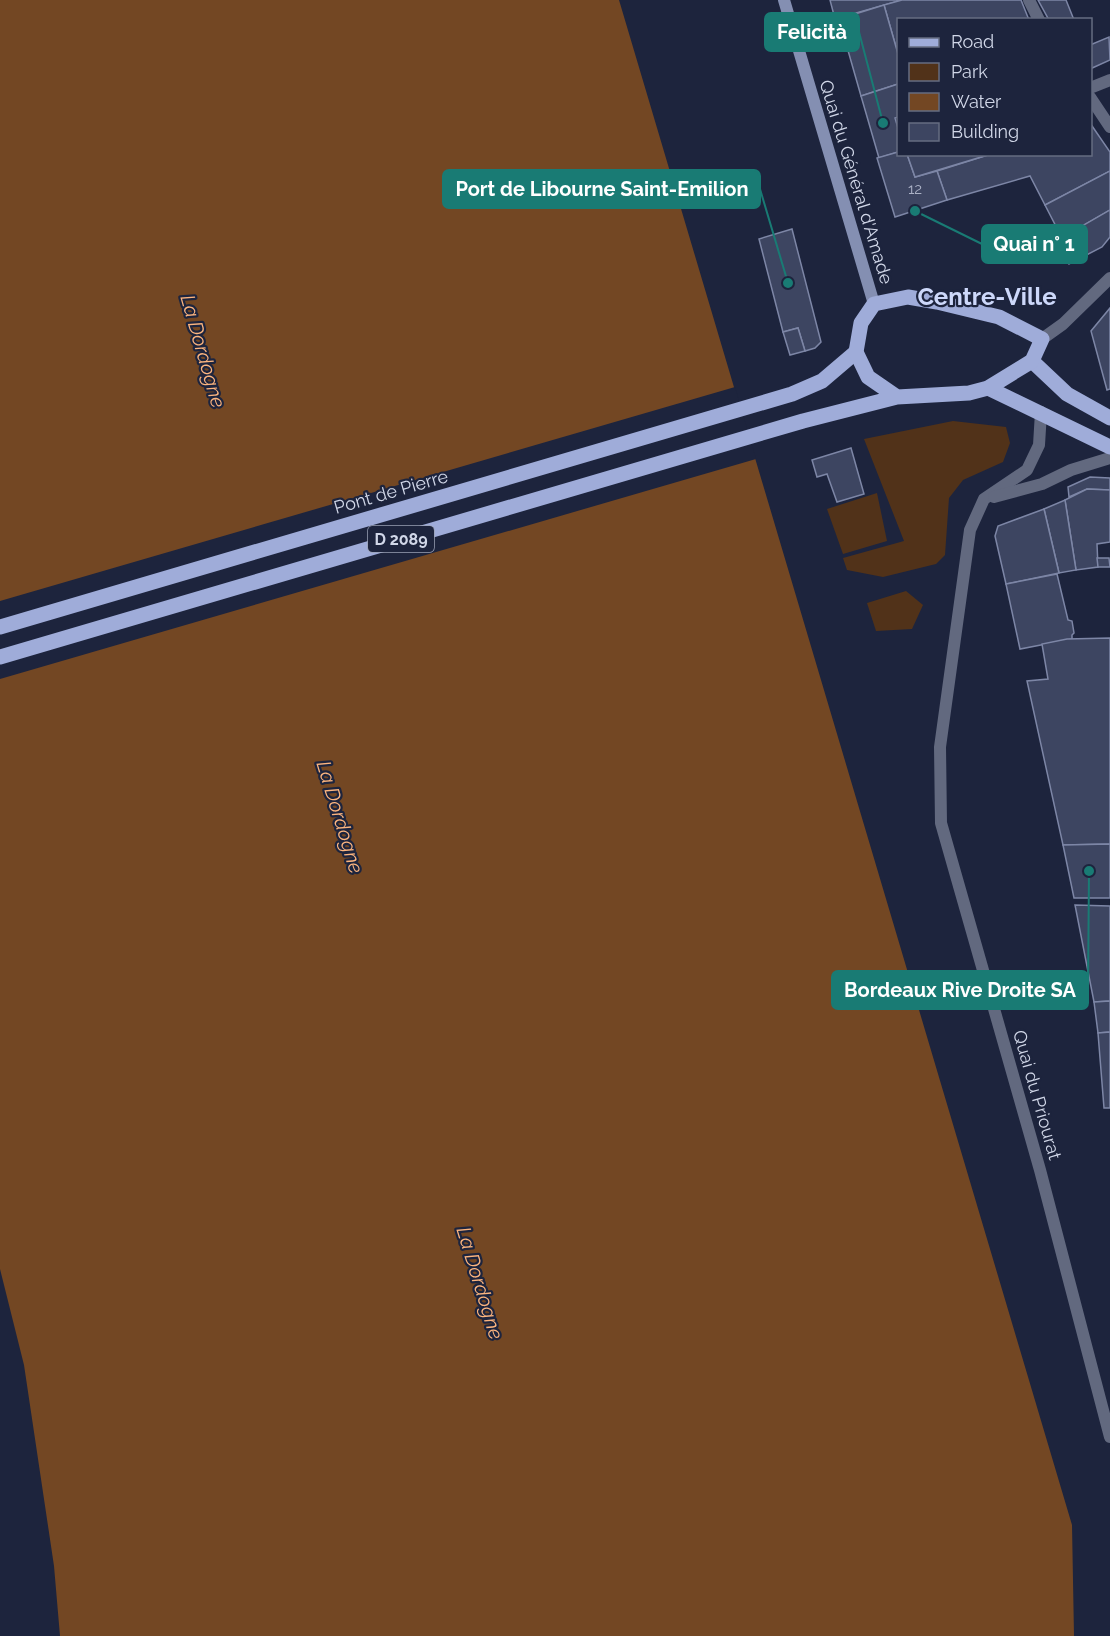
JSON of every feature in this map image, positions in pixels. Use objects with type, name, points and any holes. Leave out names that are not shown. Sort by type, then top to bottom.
[{"type":"main road","name":"Quai du Général d'Amade","points":[[784,0],[874,304]]},
{"type":"main road","points":[[908,297],[999,317],[1042,339],[1032,361],[988,388],[969,393],[897,397],[868,376],[856,352],[861,323],[874,304],[908,297]]},
{"type":"main road","name":"Pont de Pierre","points":[[0,627],[792,394],[822,381],[856,352]]},
{"type":"main road","points":[[1032,361],[1067,394],[1110,418]]},
{"type":"main road","points":[[988,388],[1110,447]]},
{"type":"main road","name":"D 2089","points":[[0,657],[803,421],[897,397]]},
{"type":"street","points":[[1029,0],[1038,18]]},
{"type":"street","points":[[1092,87],[1110,80]]},
{"type":"street","points":[[1092,100],[1110,127]]},
{"type":"street","points":[[1042,339],[1064,324],[1110,278]]},
{"type":"street","points":[[984,499],[1027,470],[1039,445],[1041,412]]},
{"type":"street","points":[[984,499],[1042,484],[1071,470],[1110,458]]},
{"type":"street","name":"Quai du Priourat","points":[[984,499],[970,530],[962,584],[940,747],[940,823],[1040,1170],[1110,1437]]},
{"type":"green space","points":[[953,421],[1006,427],[1010,443],[1003,462],[963,480],[949,498],[945,555],[936,564],[883,577],[847,570],[843,558],[904,541],[864,439]]},
{"type":"green space","points":[[877,493],[887,541],[843,554],[827,509]]},
{"type":"green space","points":[[906,591],[923,605],[912,629],[876,631],[867,603]]},
{"type":"water","name":"La Dordogne","points":[[0,0],[619,0],[1072,1525],[1074,1636],[60,1636],[54,1566],[24,1365],[0,1269]]},
{"type":"pier","points":[[735,387],[756,459],[0,679],[0,601]]},
{"type":"building","points":[[830,0],[902,0],[835,19]]},
{"type":"building","points":[[902,0],[1021,0],[1028,18],[897,18],[897,50],[884,5]]},
{"type":"building","points":[[1038,0],[1066,0],[1073,18],[1048,18]]},
{"type":"building","points":[[884,5],[897,50],[897,84],[861,96],[839,19]]},
{"type":"building","points":[[1109,37],[1110,60],[1092,68],[1092,44]]},
{"type":"building","points":[[897,84],[897,117],[895,118],[897,152],[879,158],[861,96]]},
{"type":"building","points":[[1092,126],[1110,152],[1110,171],[1045,205],[1030,176],[947,200],[937,171],[985,156],[1092,156]]},
{"type":"building","points":[[897,152],[897,156],[908,156],[915,177],[937,171],[947,200],[895,217],[877,158]]},
{"type":"building","points":[[908,156],[984,156],[915,177]]},
{"type":"building","points":[[1110,171],[1110,210],[1062,238],[1045,205]]},
{"type":"building","points":[[1110,210],[1110,237],[1102,247],[1069,264],[1061,238]]},
{"type":"building","points":[[792,229],[821,342],[815,348],[805,351],[798,328],[783,332],[759,239]]},
{"type":"building","points":[[1110,308],[1110,389],[1107,390],[1091,331]]},
{"type":"building","points":[[798,328],[805,351],[790,355],[783,332]]},
{"type":"building","points":[[851,448],[864,494],[837,502],[827,474],[817,477],[812,460]]},
{"type":"building","points":[[1090,477],[1110,478],[1110,490],[1087,489],[1069,497],[1068,487]]},
{"type":"building","points":[[1087,489],[1110,490],[1110,542],[1097,544],[1098,567],[1076,570],[1065,500]]},
{"type":"building","points":[[1065,500],[1076,570],[1059,573],[1044,509]]},
{"type":"building","points":[[1044,509],[1059,573],[1006,584],[995,536],[998,526]]},
{"type":"building","points":[[1097,558],[1109,558],[1110,567],[1098,567]]},
{"type":"building","points":[[1057,574],[1068,620],[1072,621],[1074,633],[1072,639],[1020,649],[1006,584]]},
{"type":"building","points":[[1110,638],[1110,844],[1063,845],[1027,681],[1048,679],[1042,644],[1067,639]]},
{"type":"building","points":[[1110,844],[1110,898],[1074,898],[1063,845]]},
{"type":"building","points":[[1075,905],[1110,906],[1110,1001],[1094,1002]]},
{"type":"building","points":[[1110,1001],[1110,1032],[1098,1033],[1094,1002]]},
{"type":"building","points":[[1110,1032],[1110,1108],[1104,1108],[1098,1033]]},
{"type":"place","name":"Felicità","points":[[883,123]]},
{"type":"place","name":"Quai n° 1","points":[[915,211]]},
{"type":"place","name":"Port de Libourne Saint-Emilion","points":[[788,283]]},
{"type":"place","name":"Bordeaux Rive Droite SA","points":[[1089,871]]},
{"type":"district","name":"Centre-Ville","points":[[987,297]]}]
